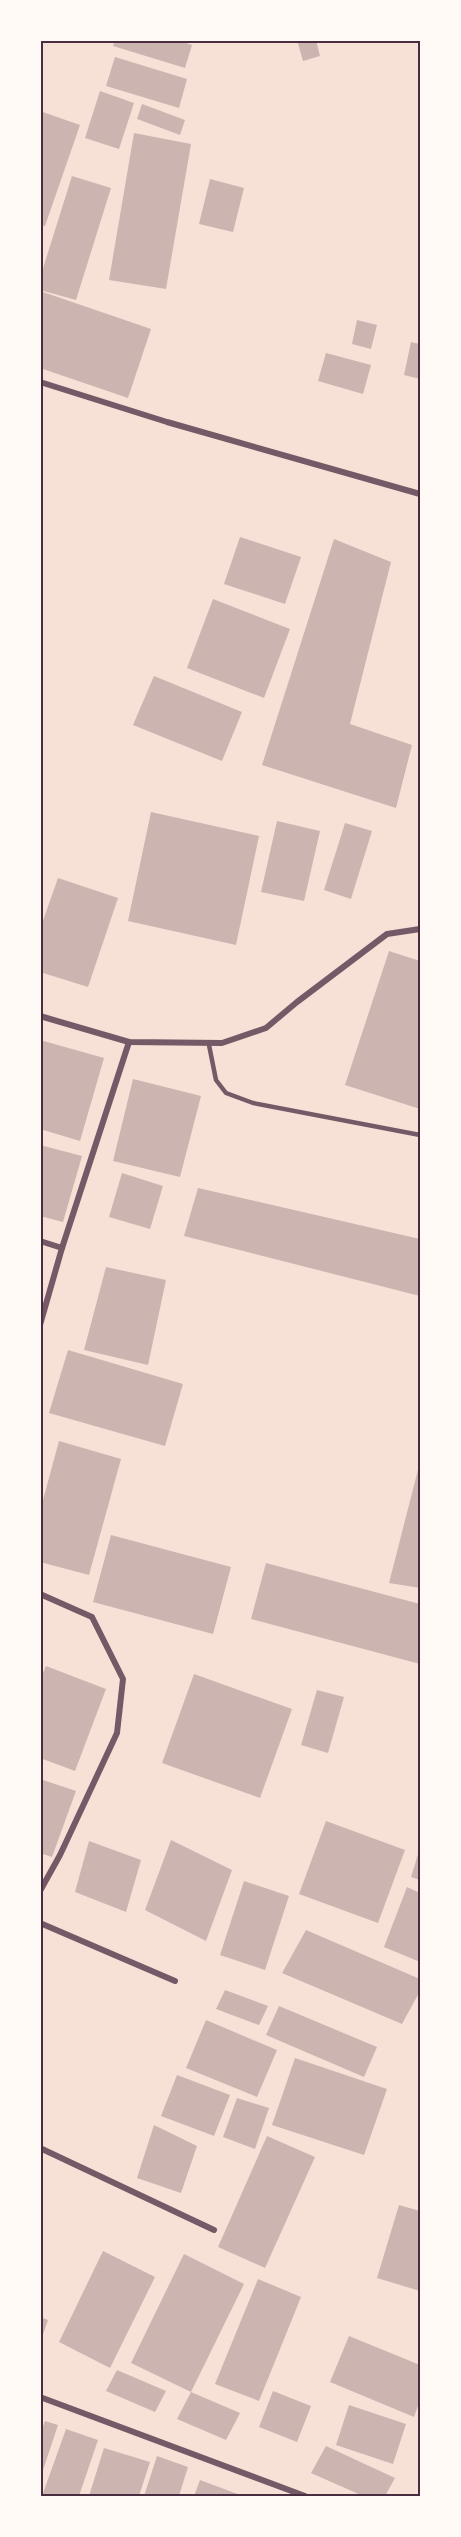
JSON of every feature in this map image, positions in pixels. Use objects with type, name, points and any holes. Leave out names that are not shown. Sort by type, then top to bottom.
[{"type":"street","points":[[40,382],[167,422],[420,494]]},
{"type":"street","points":[[40,1016],[129,1042],[209,1045],[222,1043],[266,1028],[387,934],[420,930]]},
{"type":"street","points":[[40,1325],[62,1248],[129,1042]]},
{"type":"street","points":[[40,1241],[62,1248]]},
{"type":"street","points":[[40,1594],[92,1617],[123,1679],[117,1733],[60,1855],[40,1891]]},
{"type":"street","points":[[40,1923],[175,1982]]},
{"type":"street","points":[[40,2148],[214,2230]]},
{"type":"street","points":[[40,2397],[305,2496]]},
{"type":"lane","points":[[209,1045],[216,1080],[226,1093],[253,1103],[420,1136]]},
{"type":"building","points":[[115,40],[177,40],[192,45],[185,68],[113,46]]},
{"type":"building","points":[[297,40],[316,40],[320,56],[303,61]]},
{"type":"building","points":[[115,57],[187,79],[179,108],[106,86]]},
{"type":"building","points":[[100,91],[134,103],[119,149],[85,138]]},
{"type":"building","points":[[142,104],[185,120],[180,135],[137,119]]},
{"type":"building","points":[[40,111],[80,125],[45,226],[40,225]]},
{"type":"building","points":[[134,133],[191,144],[166,289],[109,280]]},
{"type":"building","points":[[72,176],[111,188],[76,300],[40,290],[40,278]]},
{"type":"building","points":[[210,179],[244,188],[233,232],[199,224]]},
{"type":"building","points":[[40,291],[151,329],[128,398],[40,368]]},
{"type":"building","points":[[357,320],[377,325],[371,349],[352,344]]},
{"type":"building","points":[[411,342],[420,344],[420,379],[404,375]]},
{"type":"building","points":[[326,353],[371,365],[363,394],[318,381]]},
{"type":"building","points":[[240,537],[301,557],[285,604],[224,584]]},
{"type":"building","points":[[334,539],[391,562],[350,724],[412,745],[396,808],[262,765]]},
{"type":"building","points":[[213,599],[290,629],[264,698],[187,668]]},
{"type":"building","points":[[154,676],[242,712],[222,761],[133,725]]},
{"type":"building","points":[[151,812],[259,836],[236,945],[128,921]]},
{"type":"building","points":[[277,821],[320,831],[304,901],[261,892]]},
{"type":"building","points":[[345,823],[372,831],[351,899],[324,890]]},
{"type":"building","points":[[58,878],[118,898],[88,987],[40,972],[40,929]]},
{"type":"building","points":[[389,951],[420,961],[420,1109],[345,1085]]},
{"type":"building","points":[[40,1040],[104,1058],[80,1141],[40,1129]]},
{"type":"building","points":[[133,1079],[201,1096],[180,1177],[113,1161]]},
{"type":"building","points":[[40,1145],[82,1156],[63,1222],[40,1216]]},
{"type":"building","points":[[122,1173],[163,1186],[150,1229],[109,1217]]},
{"type":"building","points":[[198,1188],[420,1239],[420,1296],[184,1236]]},
{"type":"building","points":[[106,1267],[166,1280],[148,1365],[84,1350]]},
{"type":"building","points":[[68,1350],[183,1384],[165,1446],[49,1413]]},
{"type":"building","points":[[59,1441],[121,1459],[89,1575],[40,1562],[40,1511]]},
{"type":"building","points":[[420,1462],[420,1588],[389,1583]]},
{"type":"building","points":[[111,1535],[231,1567],[213,1634],[93,1602]]},
{"type":"building","points":[[266,1563],[420,1604],[420,1664],[251,1619]]},
{"type":"building","points":[[46,1666],[106,1689],[75,1771],[40,1758],[40,1680]]},
{"type":"building","points":[[194,1674],[292,1709],[260,1798],[162,1763]]},
{"type":"building","points":[[317,1690],[344,1697],[328,1753],[301,1745]]},
{"type":"building","points":[[40,1779],[76,1791],[52,1857],[40,1853]]},
{"type":"building","points":[[326,1821],[405,1850],[378,1923],[299,1894]]},
{"type":"building","points":[[171,1840],[232,1870],[206,1941],[145,1910]]},
{"type":"building","points":[[89,1841],[141,1860],[126,1912],[75,1892]]},
{"type":"building","points":[[420,1848],[420,1880],[411,1877]]},
{"type":"building","points":[[244,1881],[289,1896],[265,1970],[220,1955]]},
{"type":"building","points":[[407,1887],[420,1893],[420,1962],[384,1947]]},
{"type":"building","points":[[306,1930],[420,1979],[420,1991],[402,2024],[282,1973]]},
{"type":"building","points":[[225,1990],[268,2006],[259,2025],[216,2009]]},
{"type":"building","points":[[279,2006],[377,2047],[364,2077],[266,2035]]},
{"type":"building","points":[[206,2020],[277,2050],[257,2097],[186,2068]]},
{"type":"building","points":[[295,2058],[387,2089],[364,2155],[272,2125]]},
{"type":"building","points":[[177,2075],[230,2095],[214,2136],[161,2116]]},
{"type":"building","points":[[237,2098],[269,2108],[255,2149],[223,2137]]},
{"type":"building","points":[[154,2125],[197,2146],[181,2193],[137,2178]]},
{"type":"building","points":[[267,2136],[315,2157],[265,2268],[218,2247]]},
{"type":"building","points":[[399,2205],[420,2211],[420,2291],[377,2278]]},
{"type":"building","points":[[103,2251],[155,2277],[110,2368],[59,2342]]},
{"type":"building","points":[[184,2254],[244,2284],[191,2392],[131,2363]]},
{"type":"building","points":[[258,2279],[301,2297],[259,2401],[215,2384]]},
{"type":"building","points":[[40,2317],[48,2320],[41,2340],[40,2340]]},
{"type":"building","points":[[349,2336],[420,2365],[420,2400],[414,2417],[330,2382]]},
{"type":"building","points":[[117,2370],[166,2391],[155,2412],[106,2391]]},
{"type":"building","points":[[273,2391],[311,2406],[297,2442],[259,2427]]},
{"type":"building","points":[[191,2392],[240,2413],[226,2440],[177,2419]]},
{"type":"building","points":[[349,2405],[406,2424],[393,2464],[336,2445]]},
{"type":"building","points":[[45,2421],[58,2425],[41,2476],[40,2435]]},
{"type":"building","points":[[66,2429],[98,2440],[79,2496],[42,2496]]},
{"type":"building","points":[[326,2446],[395,2478],[385,2496],[363,2496],[311,2473]]},
{"type":"building","points":[[104,2448],[150,2462],[139,2496],[89,2496]]},
{"type":"building","points":[[157,2456],[188,2467],[179,2496],[144,2496]]},
{"type":"building","points":[[200,2480],[243,2496],[194,2496]]}]
